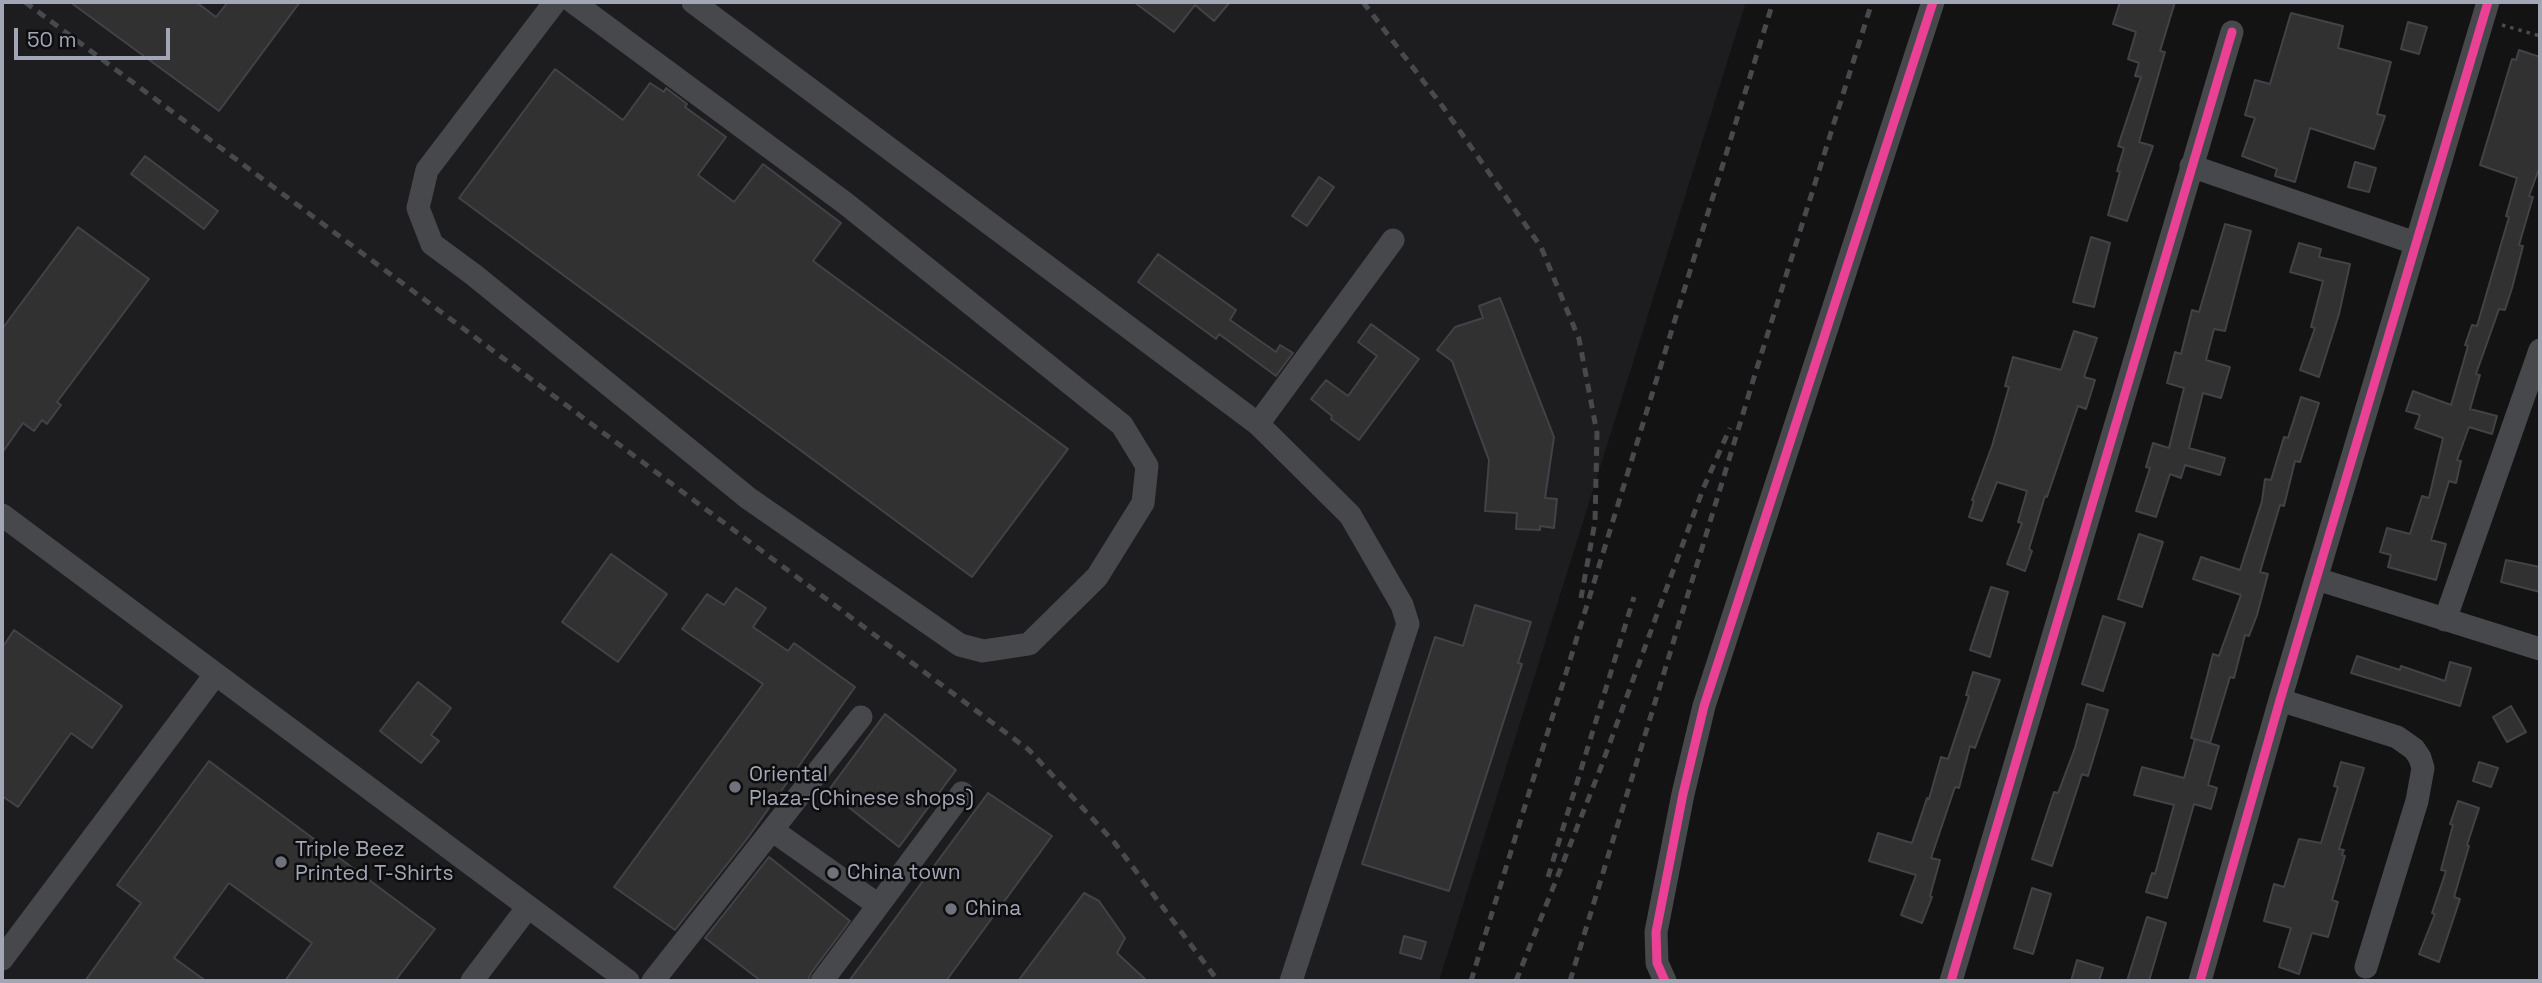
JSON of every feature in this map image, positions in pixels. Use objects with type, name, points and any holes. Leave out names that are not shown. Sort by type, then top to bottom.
[{"type":"street","points":[[555,2],[427,170],[418,208],[432,244],[748,498],[960,645],[983,651],[1029,644],[1097,577],[1143,503],[1147,466],[1122,425],[845,203],[573,2]]},
{"type":"street","points":[[693,2],[1258,424],[1350,515],[1402,604],[1408,624],[1291,981]]},
{"type":"street","points":[[1665,981],[1657,962],[1656,932],[1683,794],[1704,706],[1933,2]]},
{"type":"street","points":[[2200,981],[2280,700],[2485,11]]},
{"type":"street","points":[[1951,981],[2232,32]]},
{"type":"street","points":[[2191,166],[2415,243]]},
{"type":"street","points":[[1258,424],[1393,240]]},
{"type":"street","points":[[2445,620],[2540,350]]},
{"type":"street","points":[[2,515],[628,981]]},
{"type":"street","points":[[2317,579],[2540,649]]},
{"type":"street","points":[[2,960],[215,675]]},
{"type":"street","points":[[2280,700],[2397,737],[2414,749],[2420,758],[2423,768],[2417,801],[2366,967]]},
{"type":"street","points":[[653,981],[860,717]]},
{"type":"street","points":[[822,981],[962,793]]},
{"type":"street","points":[[772,830],[878,905]]},
{"type":"street","points":[[472,981],[528,907]]},
{"type":"path","points":[[2485,11],[2540,36]]},
{"type":"shaded area","points":[[2,2],[1746,2],[1439,981],[2,981]]},
{"type":"building","points":[[70,2],[196,2],[216,17],[228,2],[300,2],[219,111]]},
{"type":"building","points":[[1134,2],[1230,2],[1214,21],[1195,5],[1174,32]]},
{"type":"building","points":[[2120,2],[2175,2],[2160,51],[2165,52],[2139,142],[2153,146],[2127,221],[2108,215],[2124,148],[2118,146],[2141,77],[2135,76],[2139,63],[2128,59],[2136,32],[2113,24]]},
{"type":"building","points":[[2291,13],[2343,26],[2338,48],[2391,62],[2377,114],[2385,116],[2374,149],[2310,128],[2295,182],[2275,176],[2277,169],[2242,156],[2255,118],[2245,115],[2255,80],[2270,84]]},
{"type":"building","points":[[2408,22],[2427,27],[2419,54],[2401,49]]},
{"type":"building","points":[[2519,50],[2540,57],[2540,166],[2529,196],[2533,197],[2519,245],[2523,246],[2512,288],[2505,310],[2499,309],[2476,374],[2480,375],[2470,409],[2497,416],[2492,434],[2469,427],[2457,460],[2461,461],[2456,483],[2449,481],[2431,540],[2446,544],[2436,580],[2388,567],[2391,555],[2380,552],[2387,528],[2410,534],[2422,496],[2429,498],[2443,438],[2415,428],[2420,415],[2406,411],[2413,391],[2451,405],[2468,346],[2465,345],[2472,325],[2477,326],[2509,217],[2506,216],[2517,178],[2480,165],[2512,59],[2516,60]]},
{"type":"building","points":[[555,69],[623,120],[650,83],[664,92],[666,88],[687,104],[685,107],[726,137],[698,175],[734,202],[763,164],[841,223],[813,261],[1068,449],[972,577],[459,198]]},
{"type":"building","points":[[145,156],[218,211],[204,229],[131,174]]},
{"type":"building","points":[[2355,162],[2376,168],[2369,192],[2348,187]]},
{"type":"building","points":[[1319,177],[1334,187],[1307,226],[1292,216]]},
{"type":"building","points":[[2225,224],[2251,231],[2225,331],[2214,329],[2206,360],[2230,367],[2221,398],[2203,393],[2189,448],[2225,458],[2220,475],[2185,465],[2181,478],[2170,474],[2156,517],[2136,511],[2150,468],[2146,467],[2153,443],[2169,448],[2184,388],[2167,383],[2175,352],[2181,354],[2192,310],[2199,312]]},
{"type":"building","points":[[78,227],[149,279],[57,402],[61,405],[47,424],[42,420],[34,431],[23,423],[2,453],[2,329]]},
{"type":"building","points":[[2091,237],[2110,243],[2094,307],[2073,302]]},
{"type":"building","points":[[2299,243],[2321,249],[2319,257],[2350,264],[2339,314],[2319,377],[2300,370],[2315,328],[2311,327],[2323,281],[2290,272]]},
{"type":"building","points":[[1158,254],[1236,310],[1230,320],[1276,352],[1280,345],[1293,353],[1276,376],[1219,334],[1216,339],[1138,282]]},
{"type":"building","points":[[1500,298],[1554,437],[1545,498],[1557,499],[1554,528],[1540,526],[1540,530],[1516,529],[1517,513],[1485,511],[1489,460],[1452,361],[1437,350],[1455,327],[1483,318],[1479,306]]},
{"type":"building","points":[[1371,324],[1419,359],[1359,440],[1331,419],[1332,416],[1311,399],[1326,380],[1348,396],[1377,356],[1358,342]]},
{"type":"building","points":[[2074,331],[2097,338],[2084,377],[2095,380],[2086,409],[2078,406],[2047,497],[2045,496],[2025,571],[2007,564],[2022,523],[2018,522],[2027,491],[1997,482],[1982,521],[1969,517],[1974,501],[1972,500],[1992,446],[2009,387],[2005,386],[2013,357],[2061,370]]},
{"type":"building","points":[[2301,397],[2319,403],[2300,462],[2295,461],[2284,506],[2280,505],[2260,572],[2268,574],[2257,615],[2249,636],[2245,635],[2234,678],[2230,677],[2210,743],[2191,738],[2213,654],[2219,656],[2241,595],[2193,579],[2201,557],[2240,570],[2262,501],[2265,479],[2271,480],[2284,437],[2288,438]]},
{"type":"building","points":[[2139,534],[2163,542],[2142,607],[2118,599]]},
{"type":"building","points":[[611,554],[667,594],[618,662],[562,622]]},
{"type":"building","points":[[2506,560],[2540,567],[2540,592],[2501,582]]},
{"type":"building","points":[[1991,587],[2008,592],[1990,657],[1970,650]]},
{"type":"building","name":"Oriental Plaza-(Chinese shops)","points":[[736,588],[766,608],[753,627],[788,651],[794,643],[855,687],[747,839],[675,930],[614,887],[763,684],[682,629],[707,594],[724,605]]},
{"type":"building","points":[[1475,605],[1531,622],[1518,663],[1522,664],[1449,891],[1362,864],[1435,637],[1463,646]]},
{"type":"building","points":[[2103,616],[2125,623],[2103,691],[2082,684]]},
{"type":"building","points":[[14,630],[122,706],[92,748],[71,733],[18,807],[2,796],[2,648]]},
{"type":"building","points":[[2357,656],[2400,670],[2401,666],[2445,681],[2450,662],[2471,668],[2460,706],[2351,673]]},
{"type":"building","points":[[1973,672],[2000,680],[1975,748],[1970,746],[1959,788],[1955,787],[1931,858],[1940,860],[1930,896],[1932,897],[1922,923],[1901,915],[1916,875],[1869,861],[1878,833],[1912,843],[1941,757],[1948,759],[1969,696],[1966,695]]},
{"type":"building","points":[[418,682],[451,708],[431,735],[439,741],[421,763],[380,731]]},
{"type":"building","points":[[2087,704],[2108,710],[2088,776],[2082,774],[2052,866],[2032,859],[2054,792],[2058,793],[2075,748]]},
{"type":"building","points":[[2511,706],[2526,732],[2507,742],[2493,717]]},
{"type":"building","points":[[885,714],[956,770],[899,847],[828,791]]},
{"type":"building","points":[[2195,739],[2219,746],[2208,785],[2217,788],[2211,809],[2194,804],[2167,898],[2146,892],[2152,873],[2155,874],[2174,805],[2134,795],[2142,767],[2184,778]]},
{"type":"building","points":[[209,761],[435,929],[395,981],[285,981],[312,943],[229,883],[174,958],[206,981],[85,981],[141,903],[117,885]]},
{"type":"building","points":[[2341,762],[2364,768],[2339,849],[2344,850],[2342,855],[2345,856],[2332,900],[2338,902],[2328,937],[2312,933],[2299,974],[2279,967],[2291,928],[2264,921],[2274,884],[2284,887],[2299,839],[2321,843],[2338,787],[2334,786]]},
{"type":"building","points":[[2479,762],[2498,768],[2491,787],[2473,781]]},
{"type":"building","name":"China","points":[[988,793],[1052,836],[946,981],[849,981]]},
{"type":"building","points":[[2458,801],[2479,808],[2454,897],[2460,899],[2439,962],[2419,954],[2435,914],[2432,913],[2446,871],[2441,870],[2453,825],[2450,824]]},
{"type":"building","points":[[769,857],[850,921],[811,973],[808,981],[761,981],[705,938]]},
{"type":"building","points":[[2032,888],[2051,894],[2033,954],[2014,948]]},
{"type":"building","points":[[1084,893],[1099,901],[1125,938],[1117,953],[1147,981],[1018,981]]},
{"type":"building","points":[[2147,917],[2166,923],[2149,981],[2127,981]]},
{"type":"building","points":[[1404,936],[1426,942],[1421,959],[1400,953]]},
{"type":"building","points":[[2077,960],[2103,968],[2099,981],[2071,981]]},
{"type":"railway","points":[[25,2],[1029,750],[1114,842],[1218,981]]},
{"type":"railway","points":[[1363,2],[1443,107],[1541,247],[1579,339],[1597,433],[1595,522],[1581,598]]},
{"type":"railway","points":[[1471,981],[1773,2]]},
{"type":"railway","points":[[1570,981],[1872,2]]},
{"type":"railway","points":[[1516,981],[1601,767],[1703,489],[1730,428]]},
{"type":"railway","points":[[1548,877],[1634,597]]},
{"type":"cycle path","points":[[1665,981],[1657,963],[1656,932],[1683,794],[1704,706],[1933,2]]},
{"type":"cycle path","points":[[2200,981],[2280,700],[2488,2]]},
{"type":"cycle path","points":[[1951,981],[2232,32]]},
{"type":"place","name":"Oriental Plaza-(Chinese shops)","points":[[735,787]]},
{"type":"place","name":"Triple Beez Printed T-Shirts","points":[[281,862]]},
{"type":"place","name":"China town","points":[[833,873]]},
{"type":"place","name":"China","points":[[951,909]]}]
